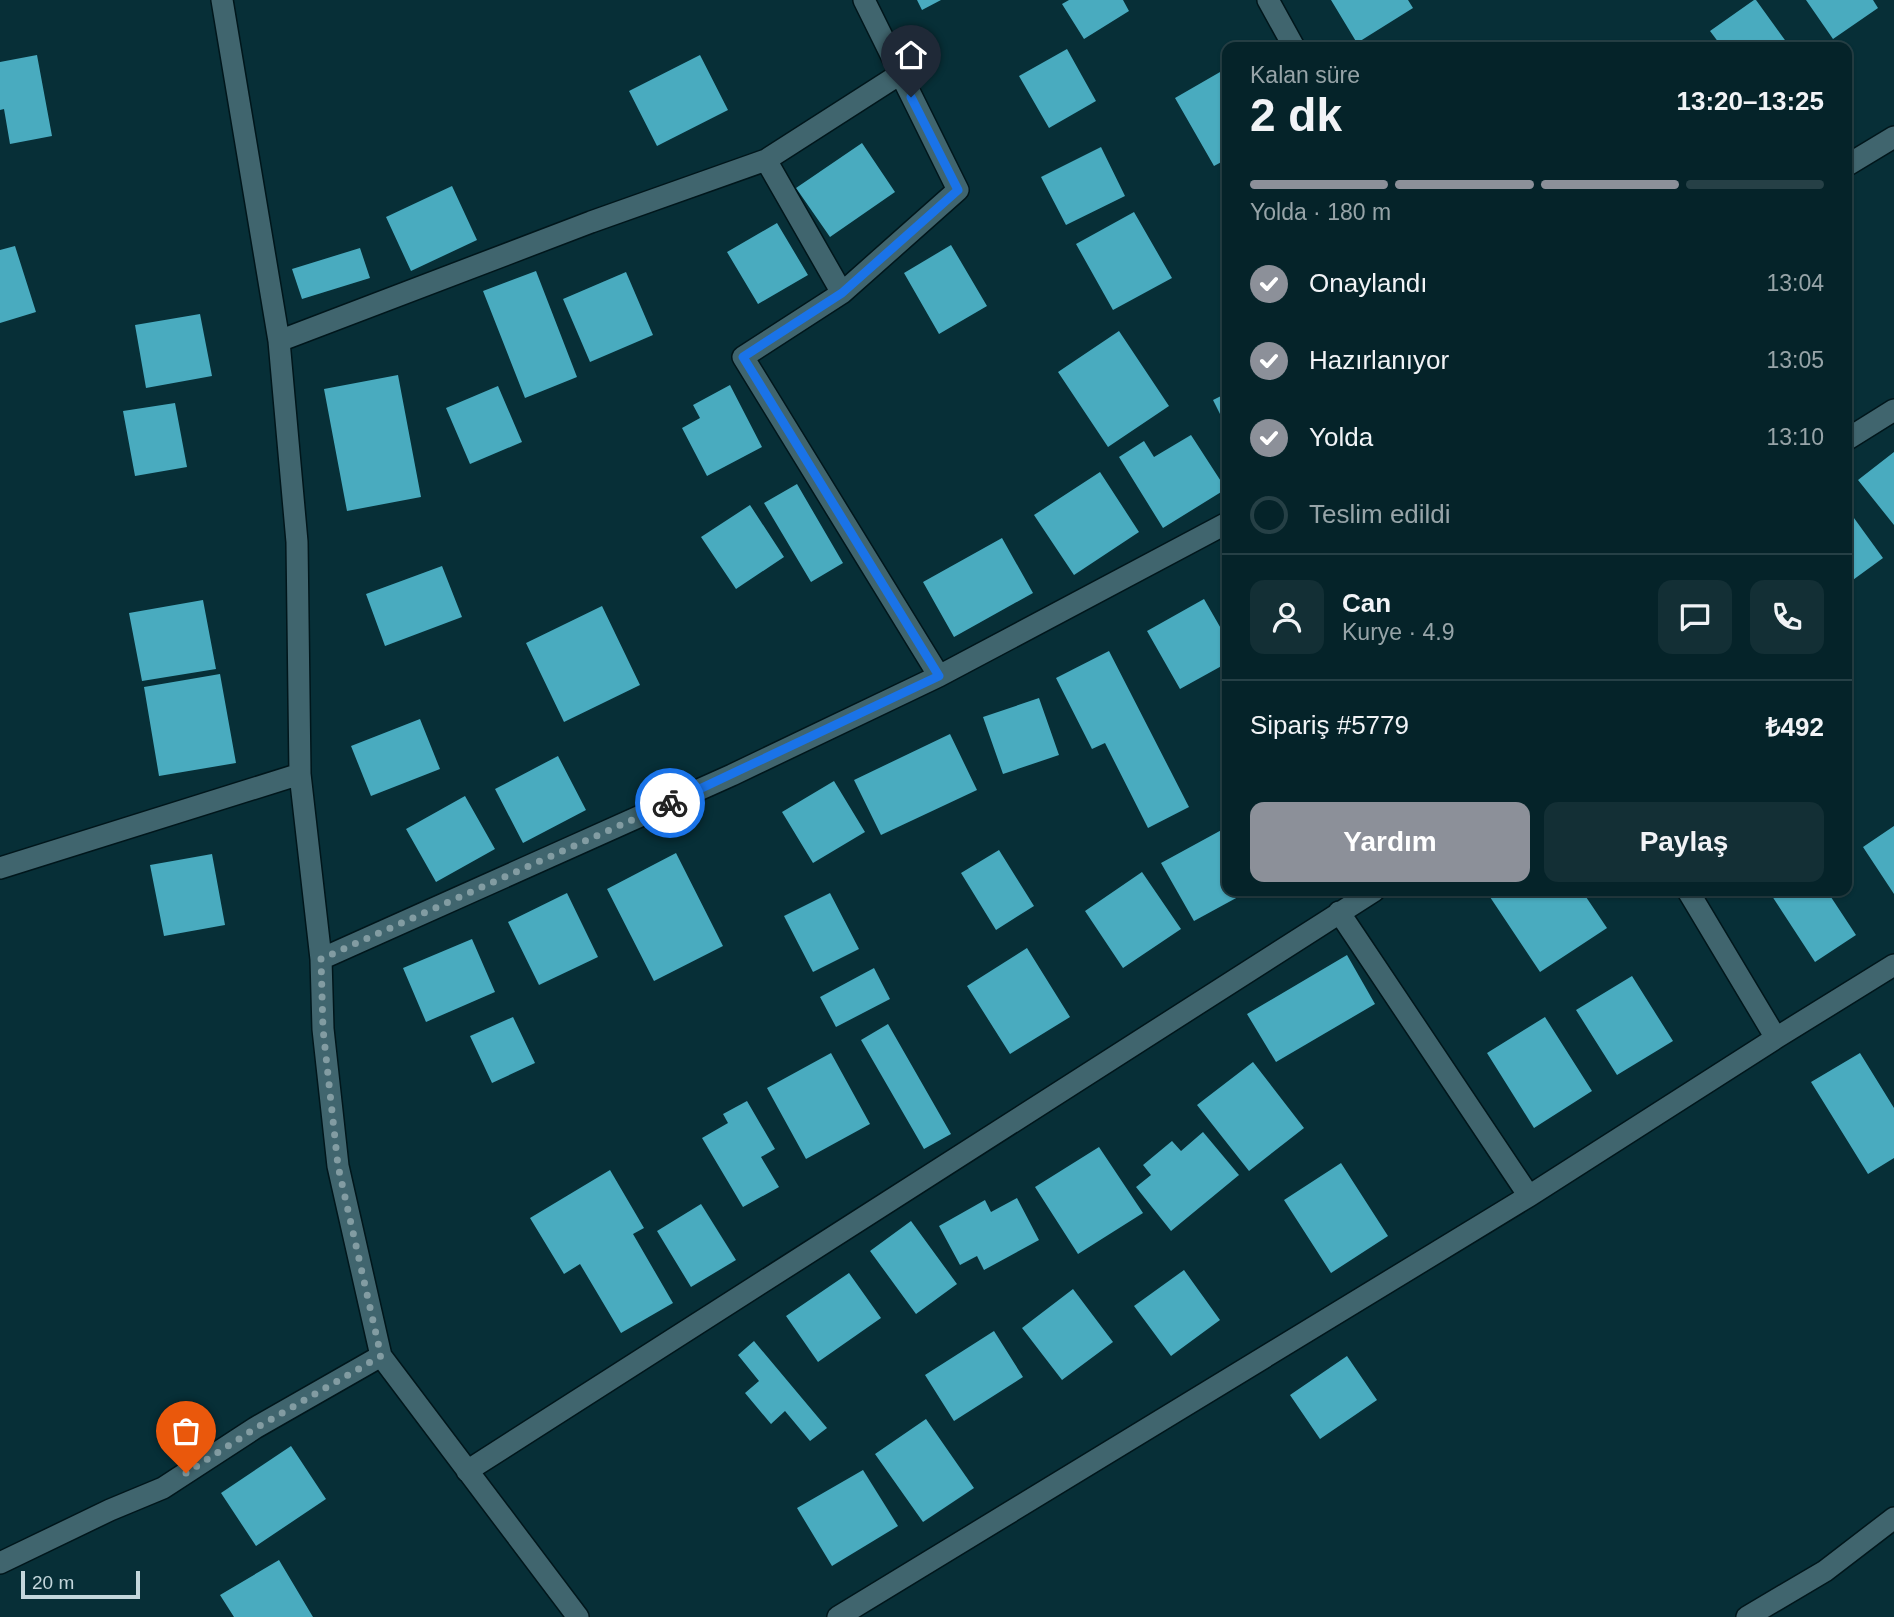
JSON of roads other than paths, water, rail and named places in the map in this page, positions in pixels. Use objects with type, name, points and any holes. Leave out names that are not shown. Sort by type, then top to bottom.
[{"type":"street","points":[[222,0],[279,341],[297,542],[300,774],[321,959],[323,1029],[338,1166],[381,1356],[578,1617]]},
{"type":"street","points":[[864,0],[958,190],[842,293],[743,357],[939,676]]},
{"type":"street","points":[[1268,0],[1291,42]]},
{"type":"street","points":[[279,341],[591,222],[766,160],[900,74]]},
{"type":"street","points":[[1852,162],[1894,137]]},
{"type":"street","points":[[766,160],[842,293]]},
{"type":"street","points":[[1852,436],[1894,410]]},
{"type":"street","points":[[321,959],[732,775],[939,676],[1222,526]]},
{"type":"street","points":[[0,868],[300,774]]},
{"type":"street","points":[[467,1471],[1366,896]]},
{"type":"street","points":[[1691,896],[1776,1038]]},
{"type":"street","points":[[1339,912],[1529,1196]]},
{"type":"street","points":[[838,1617],[1529,1196],[1894,965]]},
{"type":"street","points":[[0,1563],[110,1510],[163,1488],[256,1428],[381,1356]]},
{"type":"street","points":[[1747,1617],[1825,1571],[1894,1518]]}]
